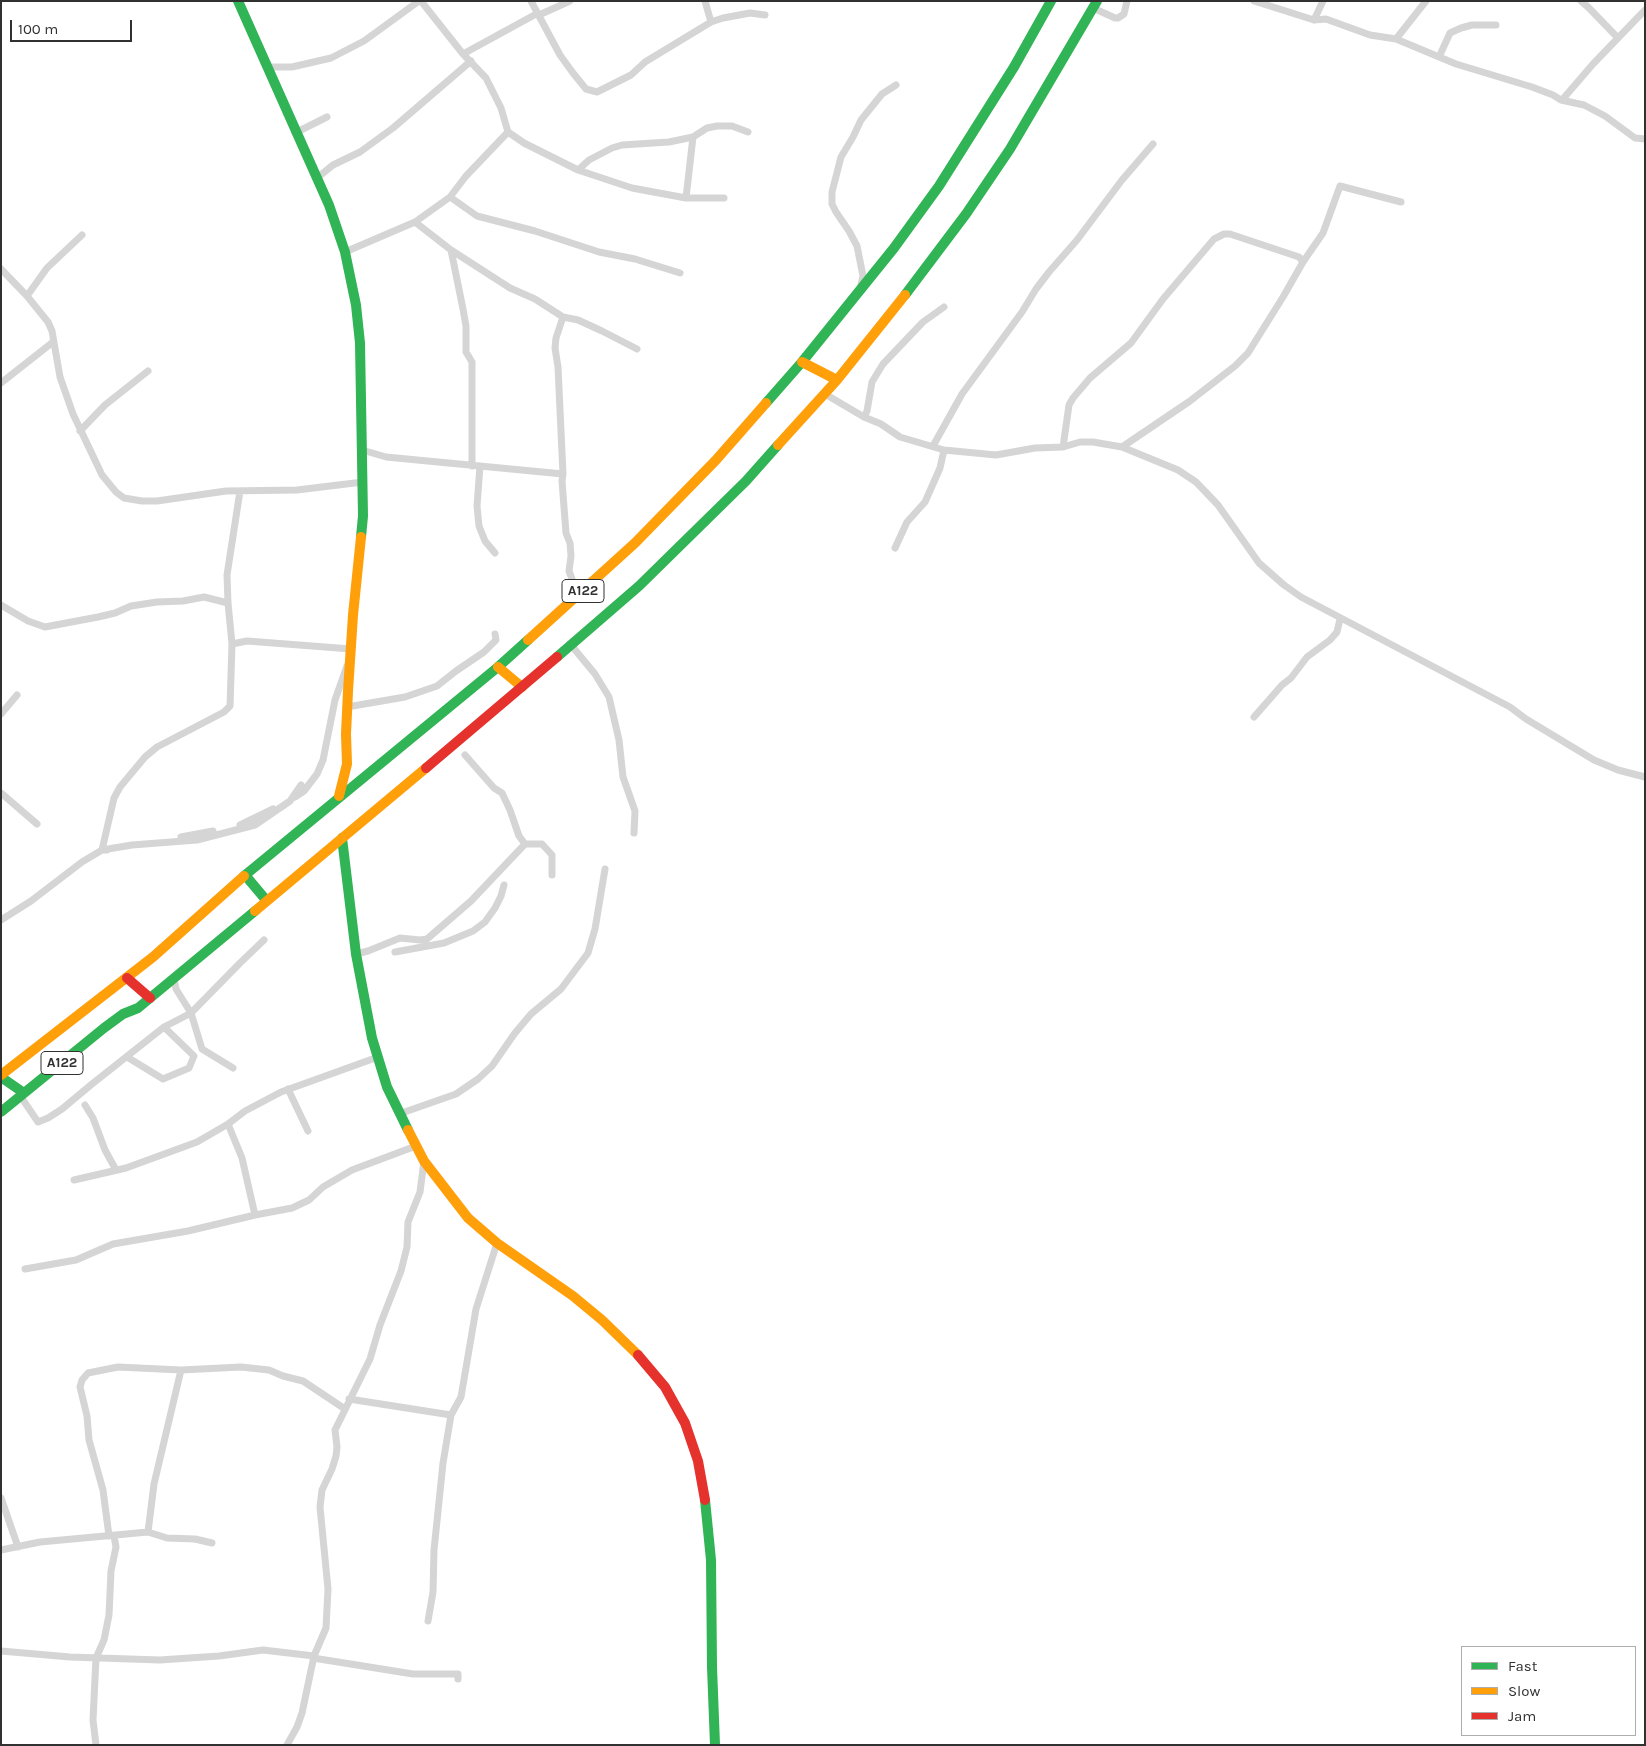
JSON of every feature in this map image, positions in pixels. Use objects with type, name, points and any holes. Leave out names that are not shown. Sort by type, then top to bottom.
[{"type":"main road","name":"A122","points":[[1,1076],[153,957],[245,875],[498,667],[635,543],[716,460],[802,362],[894,248],[939,186],[1014,67],[1051,1]]},
{"type":"main road","points":[[239,2],[295,133],[318,178],[329,205],[345,252],[359,325],[362,450],[361,541],[347,707],[347,764],[339,796]]},
{"type":"main road","name":"A122","points":[[1,1112],[104,1028],[123,1014],[138,1008],[174,979],[571,646],[639,586],[746,481],[837,380],[919,278],[988,183],[1055,75],[1095,5]]},
{"type":"main road","points":[[802,362],[837,380]]},
{"type":"main road","points":[[498,667],[522,687]]},
{"type":"main road","points":[[347,764],[359,781]]},
{"type":"main road","points":[[342,838],[356,954],[368,1020],[387,1087],[424,1161],[456,1204],[497,1243],[573,1296],[602,1320],[639,1356],[665,1388],[685,1423],[698,1461],[708,1523],[711,1560],[715,1745]]},
{"type":"main road","points":[[245,875],[266,900]]},
{"type":"main road","points":[[127,978],[150,998]]},
{"type":"main road","points":[[1,1076],[22,1095]]},
{"type":"street","points":[[267,67],[292,67],[331,58],[364,41],[420,1],[463,54],[486,78],[501,108],[508,132],[578,170],[632,188],[686,198],[724,198]]},
{"type":"street","points":[[531,1],[560,55],[573,73],[586,89],[598,92],[631,75],[645,62],[711,22],[750,13],[765,15]]},
{"type":"street","points":[[463,54],[538,14],[570,1]]},
{"type":"street","points":[[705,1],[711,22]]},
{"type":"street","points":[[1095,5],[1118,18],[1124,14],[1127,1]]},
{"type":"street","points":[[1254,1],[1314,20],[1326,19],[1370,35],[1396,39],[1480,72],[1532,87],[1562,100],[1584,104],[1605,116],[1635,138],[1645,139]]},
{"type":"street","points":[[1314,20],[1323,1]]},
{"type":"street","points":[[1396,39],[1426,1]]},
{"type":"street","points":[[1581,1],[1618,38]]},
{"type":"street","points":[[1562,100],[1593,64],[1645,10]]},
{"type":"street","points":[[1439,57],[1450,33],[1472,25],[1496,26]]},
{"type":"street","points":[[318,178],[333,165],[360,152],[393,128],[471,61]]},
{"type":"street","points":[[860,290],[862,276],[857,246],[832,204],[835,176],[840,157],[861,120],[882,94],[896,85]]},
{"type":"street","points":[[295,133],[327,117]]},
{"type":"street","points":[[578,170],[589,160],[612,148],[660,144],[693,137],[707,128],[717,126],[732,126],[748,132]]},
{"type":"street","points":[[345,252],[415,222],[450,196],[466,176],[508,132]]},
{"type":"street","points":[[686,198],[693,137]]},
{"type":"street","points":[[932,446],[962,394],[1022,312],[1040,284],[1077,240],[1122,180],[1153,144]]},
{"type":"street","points":[[1122,447],[1190,401],[1242,360],[1253,346],[1303,262],[1323,233],[1340,186],[1401,202]]},
{"type":"street","points":[[450,196],[477,216],[535,231],[599,252],[635,259],[680,273]]},
{"type":"street","points":[[415,222],[451,250],[510,288],[563,317],[578,320],[637,349]]},
{"type":"street","points":[[27,296],[47,268],[82,234]]},
{"type":"street","points":[[1063,446],[1069,405],[1072,398],[1090,378],[1131,343],[1163,299],[1214,239],[1224,234],[1230,234],[1299,257],[1303,262]]},
{"type":"street","points":[[451,250],[466,326],[466,352],[472,362],[479,526],[485,541],[495,553]]},
{"type":"street","points":[[861,263],[874,273]]},
{"type":"street","points":[[1,269],[27,296],[48,322],[52,331],[60,378],[80,431],[102,475],[109,485],[124,498],[157,501],[240,490],[298,490],[362,482]]},
{"type":"street","points":[[864,417],[867,411],[872,382],[883,364],[923,322],[944,307]]},
{"type":"street","points":[[563,317],[556,338],[555,348],[558,367],[562,481],[566,533],[570,544],[571,556],[569,571],[578,596]]},
{"type":"street","points":[[1,383],[53,342]]},
{"type":"street","points":[[80,431],[105,405],[148,371]]},
{"type":"street","points":[[825,394],[907,440],[944,450],[959,453],[996,455],[1080,442],[1106,443],[1122,447],[1188,476],[1218,505],[1250,551],[1269,572],[1301,597],[1510,707],[1526,719],[1594,760],[1618,770],[1645,777]]},
{"type":"street","points":[[362,450],[386,457],[563,474]]},
{"type":"street","points":[[895,548],[907,522],[925,502],[940,468],[944,450]]},
{"type":"street","points":[[102,850],[114,798],[120,787],[145,758],[165,742],[224,712],[230,706],[232,632],[227,575],[240,490]]},
{"type":"street","points":[[1,605],[28,621],[45,627],[115,614],[131,606],[157,602],[182,601],[204,597],[228,603]]},
{"type":"street","points":[[1254,717],[1282,685],[1291,678],[1307,657],[1330,640],[1336,632],[1340,619]]},
{"type":"street","points":[[1,920],[31,901],[82,862],[102,850],[236,826],[284,805],[304,791],[317,774],[323,760],[335,700],[351,652],[247,640],[232,632]]},
{"type":"street","points":[[347,707],[405,697],[437,686],[484,652],[496,640],[495,634]]},
{"type":"street","points":[[232,644],[247,640]]},
{"type":"street","points":[[571,646],[595,674],[609,697],[619,740],[622,777],[635,811],[634,833]]},
{"type":"street","points":[[1,714],[17,695]]},
{"type":"street","points":[[465,755],[494,788],[502,793],[519,836],[525,844]]},
{"type":"street","points":[[290,801],[301,785]]},
{"type":"street","points":[[1,793],[37,824]]},
{"type":"street","points":[[356,954],[368,952],[400,938],[420,940],[427,938],[471,901],[525,844],[542,844],[552,855],[552,875]]},
{"type":"street","points":[[399,1114],[456,1094],[478,1079],[492,1066],[531,1014],[561,989],[588,953],[595,929],[605,869]]},
{"type":"street","points":[[395,952],[444,943],[473,931],[485,922],[495,908],[504,886]]},
{"type":"street","points":[[22,1095],[38,1122],[48,1118],[62,1109],[164,1027],[191,1013],[264,940]]},
{"type":"street","points":[[174,979],[176,989],[191,1013],[202,1049],[233,1068]]},
{"type":"street","points":[[127,1057],[163,1078],[190,1068],[194,1056],[164,1027]]},
{"type":"street","points":[[74,1180],[126,1168],[197,1142],[228,1124],[245,1111],[288,1089],[378,1057]]},
{"type":"street","points":[[288,1089],[308,1131]]},
{"type":"street","points":[[85,1105],[93,1118],[105,1150],[116,1170]]},
{"type":"street","points":[[228,1124],[242,1158],[255,1215]]},
{"type":"street","points":[[25,1269],[76,1260],[113,1244],[188,1231],[292,1208],[310,1200],[323,1187],[352,1170],[416,1146]]},
{"type":"street","points":[[287,1745],[302,1713],[314,1657],[326,1628],[328,1604],[327,1571],[320,1507],[322,1490],[332,1469],[337,1447],[335,1430],[370,1359],[380,1325],[401,1271],[407,1247],[408,1222],[420,1192],[424,1161]]},
{"type":"street","points":[[428,1621],[433,1592],[434,1550],[443,1463],[451,1414],[461,1397],[476,1309],[497,1243]]},
{"type":"street","points":[[96,1744],[93,1720],[96,1658],[104,1640],[108,1622],[110,1581],[116,1547],[89,1440],[87,1416],[80,1387],[82,1380],[88,1373],[118,1367],[181,1370],[241,1367],[269,1370],[283,1376],[303,1380],[345,1409]]},
{"type":"street","points":[[148,1532],[154,1484],[181,1370]]},
{"type":"street","points":[[349,1399],[451,1414]]},
{"type":"street","points":[[1,1498],[18,1547]]},
{"type":"street","points":[[1,1550],[40,1542],[148,1532],[167,1538],[195,1539],[212,1543]]},
{"type":"street","points":[[1,1651],[96,1658],[160,1660],[219,1656],[263,1650],[413,1674],[458,1674],[458,1679]]},
{"type":"traffic: fast","points":[[238,1],[329,205],[345,252],[356,305],[360,343],[363,516],[361,537]]},
{"type":"traffic: fast","points":[[766,403],[802,362],[894,248],[939,186],[1014,67],[1051,1]]},
{"type":"traffic: fast","points":[[905,295],[966,214],[1010,149],[1097,1]]},
{"type":"traffic: fast","points":[[557,657],[639,586],[746,481],[778,445]]},
{"type":"traffic: fast","points":[[244,876],[498,667],[528,640]]},
{"type":"traffic: fast","points":[[342,838],[356,954],[372,1038],[387,1087],[408,1130]]},
{"type":"traffic: fast","points":[[245,875],[266,900]]},
{"type":"traffic: fast","points":[[1,1112],[104,1028],[123,1014],[138,1008],[255,911]]},
{"type":"traffic: fast","points":[[1,1077],[24,1093]]},
{"type":"traffic: fast","points":[[705,1500],[711,1560],[715,1745]]},
{"type":"traffic: slow","points":[[778,445],[837,380],[905,295]]},
{"type":"traffic: slow","points":[[802,362],[837,380]]},
{"type":"traffic: slow","points":[[528,640],[635,543],[716,460],[766,403]]},
{"type":"traffic: slow","points":[[339,796],[347,764],[348,691],[361,537]]},
{"type":"traffic: slow","points":[[498,667],[522,687]]},
{"type":"traffic: slow","points":[[255,911],[426,768]]},
{"type":"traffic: slow","points":[[1,1075],[153,957],[244,876]]},
{"type":"traffic: slow","points":[[408,1130],[424,1161],[468,1218],[497,1243],[573,1296],[602,1320],[638,1355]]},
{"type":"traffic: jam","points":[[426,768],[557,657]]},
{"type":"traffic: jam","points":[[127,978],[150,998]]},
{"type":"traffic: jam","points":[[638,1355],[665,1387],[685,1423],[698,1461],[705,1500]]}]
